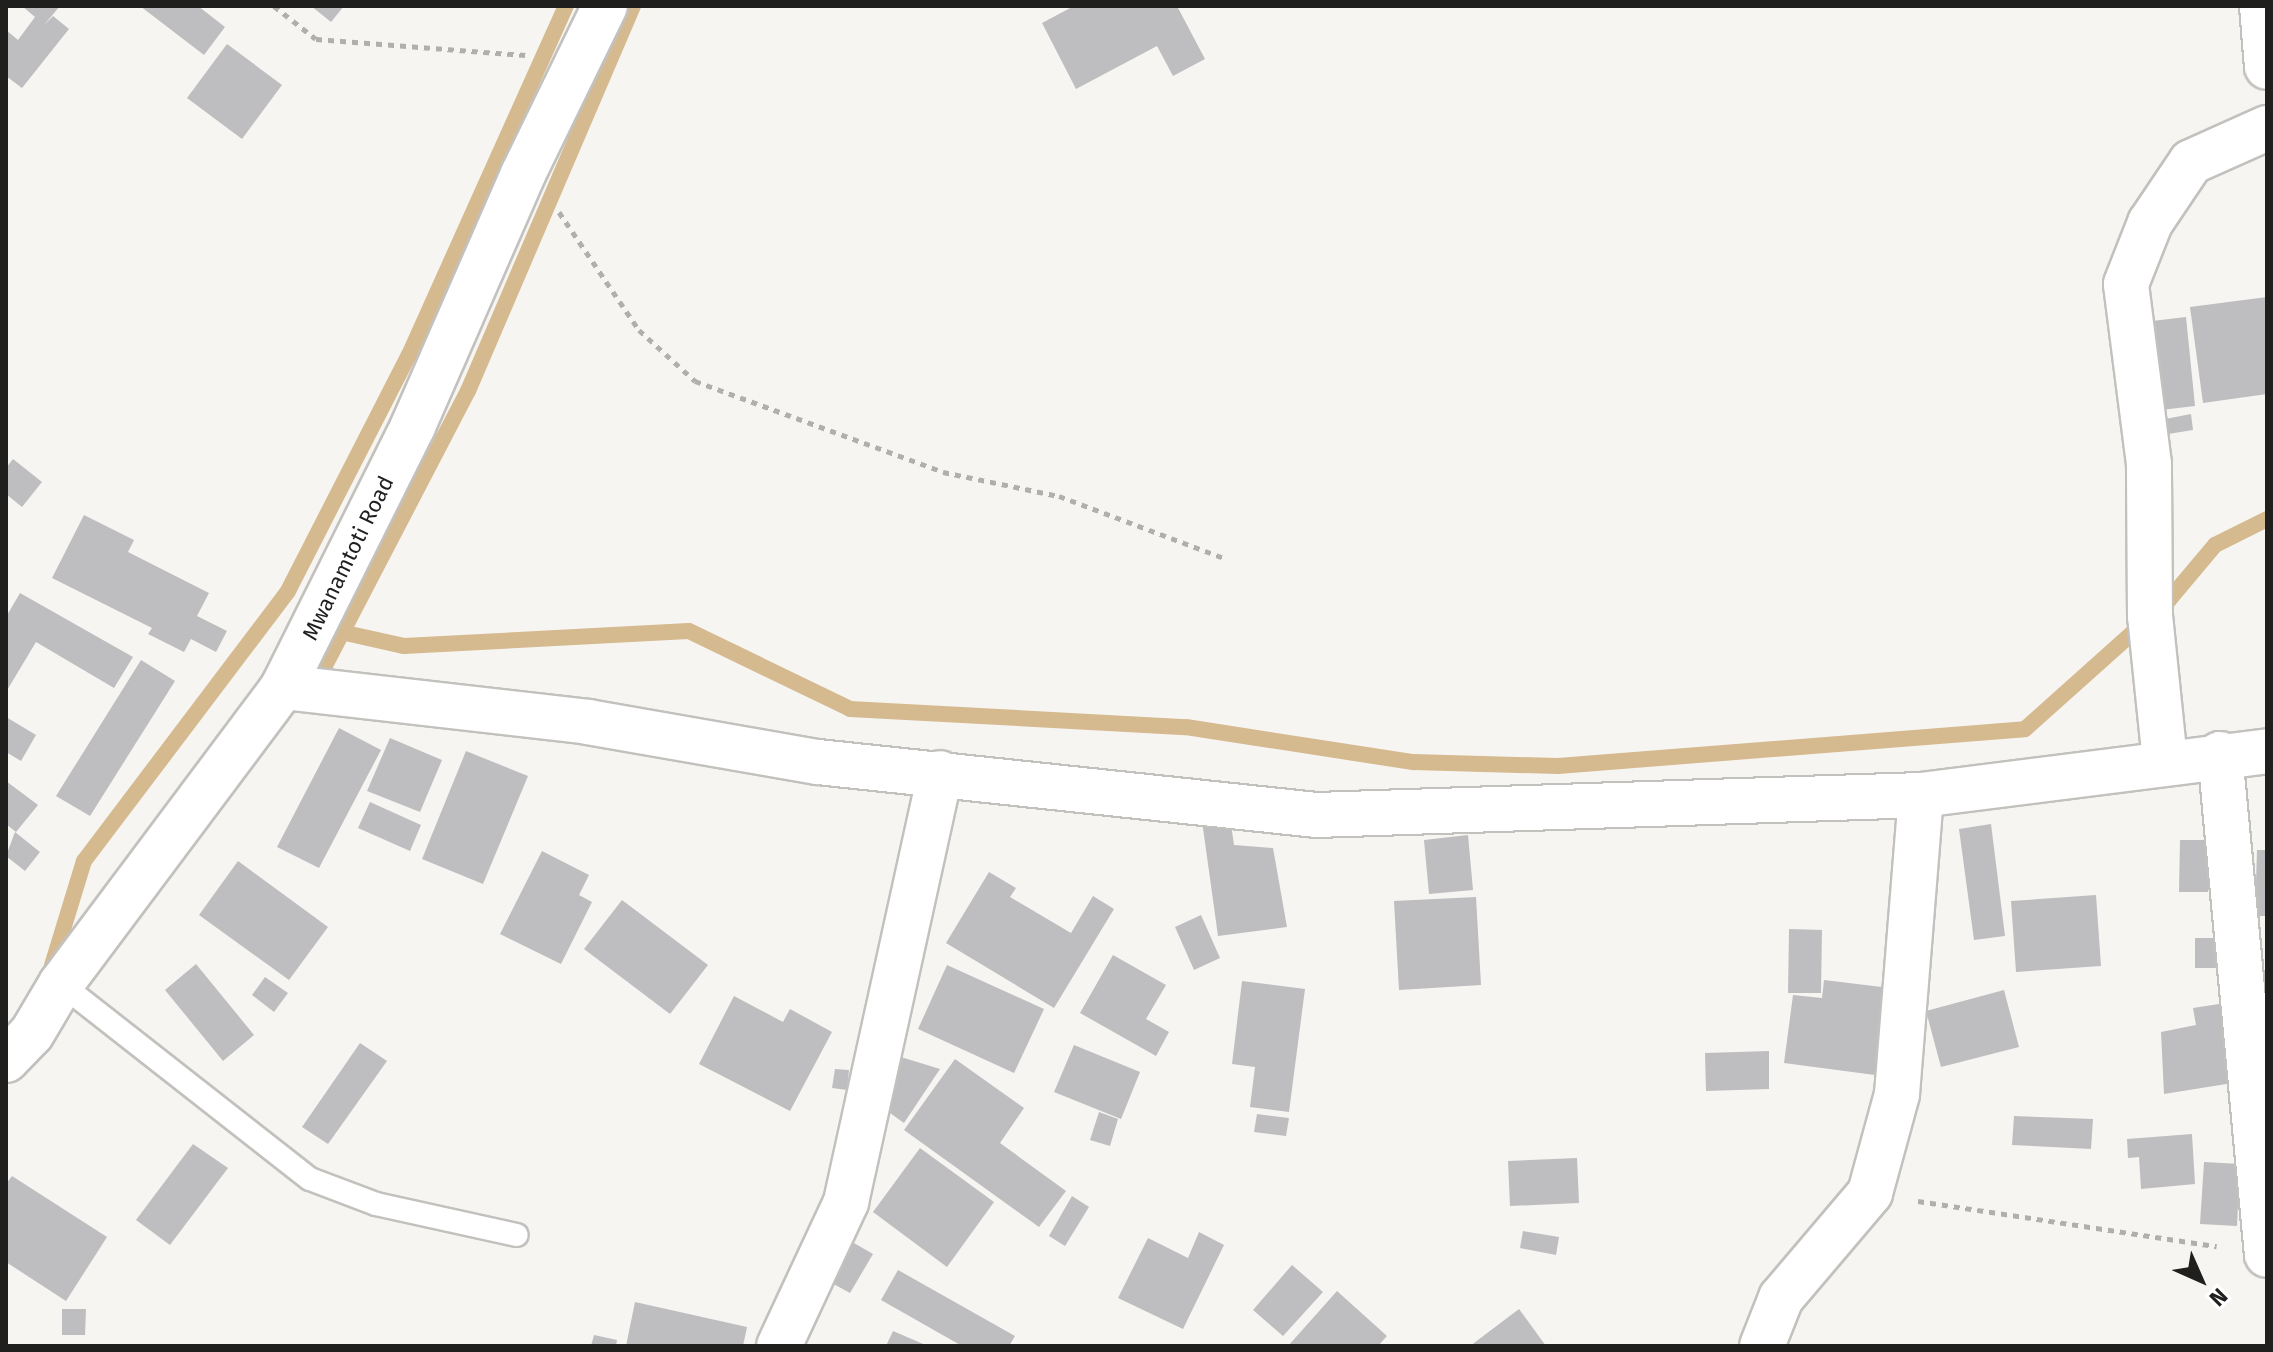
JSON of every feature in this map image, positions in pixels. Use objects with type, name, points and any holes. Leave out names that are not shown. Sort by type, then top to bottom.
[{"type":"street","name":"Mwanamtoti Road","points":[[6,1060],[32,1033],[61,984],[283,687],[413,426],[523,174],[605,6]]},
{"type":"street","points":[[2262,6],[2267,67]]},
{"type":"street","points":[[2165,761],[2150,616],[2149,464],[2126,284],[2150,223],[2191,162],[2267,128]]},
{"type":"street","points":[[283,687],[588,722],[818,762],[1316,815],[1921,795],[2220,754],[2267,751]]},
{"type":"street","points":[[2220,754],[2265,1247]]},
{"type":"street","points":[[779,1346],[846,1202],[940,773]]},
{"type":"street","points":[[1762,1346],[1781,1298],[1870,1193],[1897,1094],[1921,795]]},
{"type":"lane","points":[[61,984],[310,1179],[376,1204],[517,1235]]},
{"type":"path","points":[[274,6],[316,39],[580,60]]},
{"type":"path","points":[[523,174],[550,199],[639,330],[695,381],[943,472],[1059,496],[1227,559]]},
{"type":"path","points":[[1870,1193],[2235,1248],[2265,1247]]},
{"type":"building","points":[[22,6],[60,6],[44,25],[53,16],[69,29],[22,88],[6,76],[6,30],[18,40],[35,17]]},
{"type":"building","points":[[140,6],[198,6],[225,27],[204,55]]},
{"type":"building","points":[[311,6],[344,6],[331,22]]},
{"type":"building","points":[[1074,6],[1177,6],[1205,59],[1173,76],[1157,46],[1076,89],[1042,23]]},
{"type":"building","points":[[227,44],[282,85],[242,139],[187,98]]},
{"type":"building","points":[[2267,297],[2267,394],[2203,403],[2190,307]]},
{"type":"building","points":[[2186,317],[2195,406],[2161,410],[2152,321]]},
{"type":"building","points":[[2191,414],[2193,430],[2162,435],[2160,420]]},
{"type":"building","points":[[13,459],[42,482],[22,507],[6,494],[6,468]]},
{"type":"building","points":[[84,515],[134,540],[128,552],[209,593],[197,616],[227,631],[216,652],[191,639],[184,652],[148,634],[152,628],[52,578]]},
{"type":"building","points":[[20,593],[133,657],[114,688],[36,642],[6,692],[6,617]]},
{"type":"building","points":[[141,660],[175,681],[90,816],[56,796]]},
{"type":"building","points":[[6,717],[36,735],[21,761],[6,752]]},
{"type":"building","points":[[339,728],[381,750],[319,868],[277,847]]},
{"type":"building","points":[[390,738],[442,760],[420,812],[367,791]]},
{"type":"building","points":[[466,751],[528,776],[483,884],[422,859]]},
{"type":"building","points":[[6,781],[38,805],[16,832],[6,824]]},
{"type":"building","points":[[370,802],[421,825],[410,851],[358,828]]},
{"type":"building","points":[[1230,817],[1234,845],[1273,848],[1287,927],[1218,936],[1202,821]]},
{"type":"building","points":[[1991,824],[2005,936],[1974,940],[1959,829]]},
{"type":"building","points":[[15,832],[40,852],[25,871],[6,856]]},
{"type":"building","points":[[1468,835],[1473,890],[1429,894],[1424,840]]},
{"type":"building","points":[[2180,840],[2210,840],[2208,892],[2179,892]]},
{"type":"building","points":[[2257,850],[2267,850],[2267,916],[2255,916]]},
{"type":"building","points":[[542,851],[589,875],[579,895],[592,902],[561,964],[500,934]]},
{"type":"building","points":[[238,861],[328,927],[289,980],[199,915]]},
{"type":"building","points":[[989,872],[1016,888],[1010,897],[1071,933],[1093,896],[1114,909],[1054,1008],[946,943]]},
{"type":"building","points":[[2096,895],[2101,966],[2016,972],[2011,901]]},
{"type":"building","points":[[1476,897],[1481,985],[1399,990],[1394,901]]},
{"type":"building","points":[[622,900],[708,965],[670,1014],[584,949]]},
{"type":"building","points":[[1201,915],[1220,958],[1194,970],[1175,927]]},
{"type":"building","points":[[1789,929],[1822,930],[1821,993],[1788,993]]},
{"type":"building","points":[[2195,938],[2216,938],[2216,968],[2195,968]]},
{"type":"building","points":[[1113,955],[1166,985],[1146,1019],[1169,1032],[1156,1056],[1080,1013]]},
{"type":"building","points":[[196,964],[254,1035],[223,1061],[165,990]]},
{"type":"building","points":[[947,965],[1044,1009],[1014,1073],[918,1029]]},
{"type":"building","points":[[265,977],[288,993],[274,1012],[252,995]]},
{"type":"building","points":[[1824,980],[1890,988],[1890,1077],[1784,1063],[1793,995],[1822,998]]},
{"type":"building","points":[[1242,981],[1305,989],[1289,1112],[1250,1107],[1255,1067],[1232,1064]]},
{"type":"building","points":[[2004,990],[2019,1047],[1941,1067],[1926,1011]]},
{"type":"building","points":[[734,996],[783,1022],[790,1009],[832,1032],[790,1111],[699,1064]]},
{"type":"building","points":[[2232,1002],[2245,1081],[2164,1094],[2161,1032],[2196,1025],[2193,1008]]},
{"type":"building","points":[[360,1043],[387,1061],[328,1144],[302,1127]]},
{"type":"building","points":[[1074,1045],[1140,1072],[1121,1119],[1054,1092]]},
{"type":"building","points":[[1769,1051],[1769,1089],[1706,1091],[1705,1053]]},
{"type":"building","points":[[891,1054],[940,1069],[904,1123],[876,1103]]},
{"type":"building","points":[[955,1059],[1024,1108],[1000,1143],[1066,1191],[1039,1227],[904,1130]]},
{"type":"building","points":[[835,1069],[849,1070],[847,1090],[832,1088]]},
{"type":"building","points":[[1099,1112],[1118,1119],[1110,1146],[1090,1140]]},
{"type":"building","points":[[1257,1114],[1289,1118],[1286,1136],[1254,1132]]},
{"type":"building","points":[[2014,1116],[2093,1119],[2091,1149],[2012,1145]]},
{"type":"building","points":[[2192,1134],[2195,1184],[2141,1189],[2139,1157],[2128,1158],[2127,1139]]},
{"type":"building","points":[[193,1144],[228,1168],[170,1245],[136,1220]]},
{"type":"building","points":[[920,1148],[994,1202],[947,1267],[873,1212]]},
{"type":"building","points":[[1577,1158],[1579,1203],[1510,1206],[1508,1161]]},
{"type":"building","points":[[2204,1162],[2240,1164],[2237,1226],[2200,1224]]},
{"type":"building","points":[[12,1176],[107,1237],[66,1301],[6,1262],[6,1184]]},
{"type":"building","points":[[1072,1196],[1089,1207],[1065,1246],[1049,1236]]},
{"type":"building","points":[[1523,1231],[1559,1237],[1556,1255],[1520,1248]]},
{"type":"building","points":[[1199,1232],[1224,1245],[1183,1329],[1118,1298],[1148,1238],[1188,1258]]},
{"type":"building","points":[[840,1235],[873,1254],[850,1293],[817,1275]]},
{"type":"building","points":[[1292,1265],[1323,1292],[1283,1336],[1253,1310]]},
{"type":"building","points":[[898,1270],[1015,1336],[1009,1346],[962,1346],[881,1300]]},
{"type":"building","points":[[1337,1291],[1387,1336],[1378,1346],[1288,1346]]},
{"type":"building","points":[[635,1302],[747,1327],[743,1346],[626,1346]]},
{"type":"building","points":[[62,1309],[86,1309],[85,1335],[62,1335]]},
{"type":"building","points":[[1519,1309],[1546,1346],[1470,1346]]},
{"type":"building","points":[[893,1331],[928,1346],[886,1346]]},
{"type":"building","points":[[594,1335],[617,1340],[616,1346],[591,1346]]},
{"type":"waterway","points":[[50,972],[84,861],[288,591],[409,355],[566,6]]},
{"type":"waterway","points":[[319,677],[468,391],[633,6]]},
{"type":"waterway","points":[[341,632],[404,646],[689,631],[850,709],[1186,727],[1413,762],[1558,766],[2025,729],[2168,601],[2215,545],[2267,519]]}]
